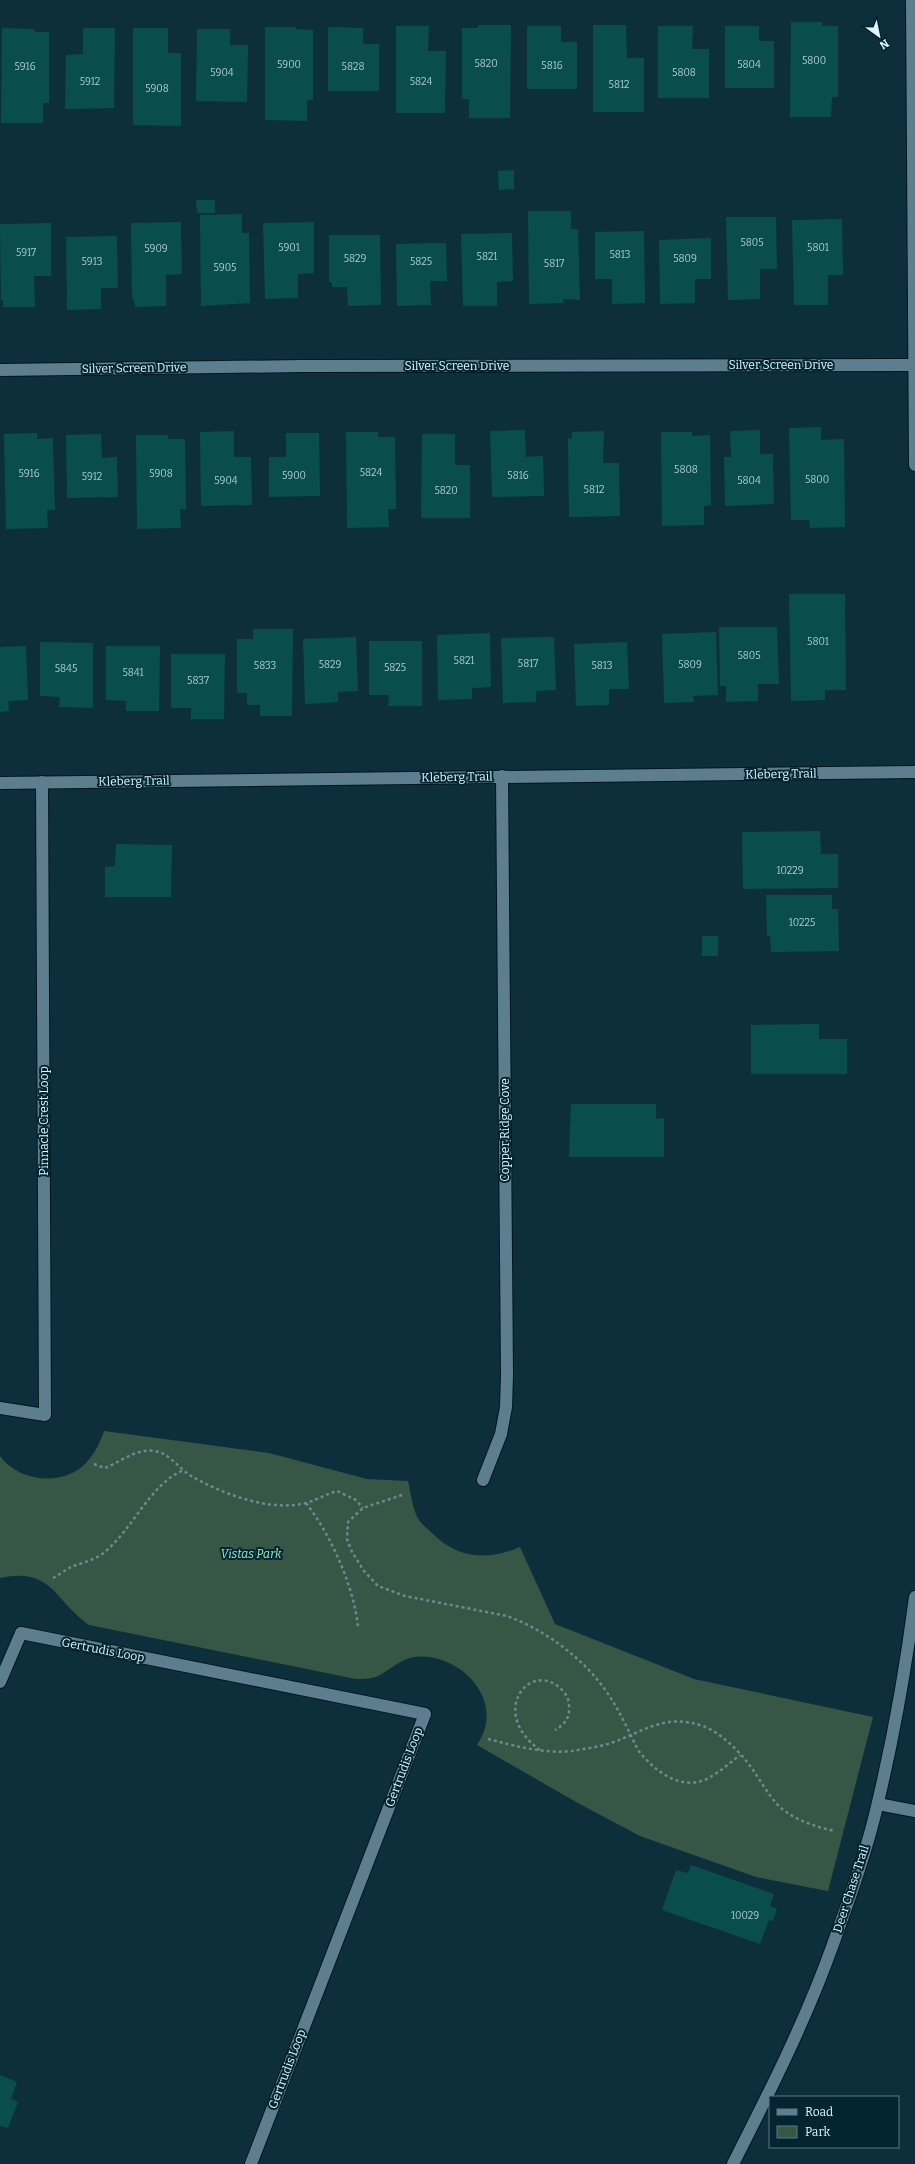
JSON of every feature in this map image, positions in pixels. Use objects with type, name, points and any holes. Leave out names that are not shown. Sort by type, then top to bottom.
[{"type":"street","points":[[912,0],[915,465]]},
{"type":"street","name":"Silver Screen Drive","points":[[0,370],[311,366],[915,365]]},
{"type":"street","name":"Kleberg Trail","points":[[0,783],[915,772]]},
{"type":"street","name":"Copper Ridge Cove","points":[[483,1480],[501,1434],[506,1406],[507,1375],[502,776]]},
{"type":"street","name":"Pinnacle Crest Loop","points":[[0,1408],[45,1415],[42,782]]},
{"type":"street","name":"Deer Chase Trail","points":[[733,2164],[780,2069],[832,1947],[878,1804],[907,1658],[915,1597]]},
{"type":"street","name":"Gertrudis Loop","points":[[0,1682],[21,1633],[425,1714],[251,2164]]},
{"type":"street","points":[[878,1804],[915,1811]]},
{"type":"path","points":[[94,1464],[105,1468],[133,1454],[145,1450],[154,1451],[172,1459],[194,1477],[227,1493],[264,1503],[283,1505],[306,1503],[337,1491],[356,1500],[363,1508]]},
{"type":"path","points":[[53,1578],[70,1568],[102,1554],[126,1529],[160,1487],[176,1473],[184,1470]]},
{"type":"path","points":[[402,1495],[363,1508],[348,1522],[346,1539],[364,1572],[378,1586],[405,1596],[508,1616],[538,1630],[570,1653],[594,1677],[612,1701],[645,1758],[668,1778],[677,1781],[702,1780],[711,1777],[740,1755]]},
{"type":"path","points":[[306,1503],[319,1522],[349,1587],[356,1607],[358,1627]]},
{"type":"path","points":[[542,1752],[525,1737],[515,1718],[517,1698],[522,1689],[529,1684],[548,1681],[558,1686],[565,1693],[569,1701],[570,1711],[567,1720],[555,1730]]},
{"type":"path","points":[[488,1739],[542,1752],[567,1751],[593,1747],[664,1722],[689,1723],[704,1726],[715,1732],[740,1755],[782,1808],[807,1823],[835,1831]]},
{"type":"green space","name":"Vistas Park","points":[[104,1431],[269,1453],[367,1479],[408,1481],[413,1506],[419,1520],[442,1542],[452,1548],[463,1553],[485,1556],[520,1547],[555,1624],[694,1679],[873,1717],[828,1891],[756,1877],[640,1836],[576,1802],[477,1745],[484,1731],[487,1716],[484,1701],[478,1688],[469,1677],[457,1667],[444,1661],[429,1657],[410,1658],[380,1675],[356,1679],[89,1625],[77,1616],[51,1588],[42,1582],[31,1577],[18,1576],[0,1578],[0,1456],[8,1465],[29,1476],[54,1478],[66,1476],[76,1471],[86,1463],[97,1448]]},
{"type":"building","points":[[791,22],[822,22],[822,26],[838,26],[838,97],[832,97],[831,117],[790,117]]},
{"type":"building","points":[[478,25],[511,25],[510,118],[469,118],[469,99],[462,99],[462,28],[478,28]]},
{"type":"building","points":[[593,25],[626,25],[627,58],[644,58],[644,112],[593,112]]},
{"type":"building","points":[[396,26],[429,26],[428,51],[446,51],[445,113],[396,113]]},
{"type":"building","points":[[527,26],[561,26],[561,42],[577,42],[577,89],[527,89]]},
{"type":"building","points":[[658,26],[693,26],[692,49],[709,49],[709,98],[658,98]]},
{"type":"building","points":[[725,26],[759,26],[759,41],[774,41],[774,88],[725,88]]},
{"type":"building","points":[[265,27],[296,27],[296,29],[313,30],[313,100],[307,100],[307,121],[265,120]]},
{"type":"building","points":[[328,27],[363,28],[363,44],[379,44],[379,91],[328,91]]},
{"type":"building","points":[[2,28],[34,29],[35,32],[49,32],[49,103],[43,103],[43,123],[1,123]]},
{"type":"building","points":[[83,28],[115,28],[114,108],[65,109],[66,55],[83,54]]},
{"type":"building","points":[[133,28],[168,28],[168,53],[181,53],[181,126],[133,125]]},
{"type":"building","points":[[197,29],[230,29],[230,45],[248,45],[247,102],[196,101]]},
{"type":"building","points":[[514,170],[514,189],[499,190],[498,171]]},
{"type":"building","points":[[196,200],[215,200],[215,213],[197,213]]},
{"type":"building","points":[[528,211],[571,211],[571,229],[578,229],[580,300],[563,299],[563,303],[529,304]]},
{"type":"building","points":[[242,214],[242,233],[249,233],[250,303],[201,306],[200,215]]},
{"type":"building","points":[[726,217],[776,217],[777,269],[760,269],[760,299],[728,300]]},
{"type":"building","points":[[842,219],[843,275],[828,275],[828,305],[794,305],[792,220]]},
{"type":"building","points":[[181,222],[182,274],[166,275],[166,306],[135,307],[134,299],[132,299],[131,223]]},
{"type":"building","points":[[314,222],[314,273],[298,274],[298,298],[265,299],[263,223]]},
{"type":"building","points":[[51,223],[51,276],[34,276],[35,307],[3,307],[3,300],[1,300],[0,224]]},
{"type":"building","points":[[644,231],[645,303],[612,304],[612,279],[595,279],[595,232]]},
{"type":"building","points":[[512,233],[513,281],[497,282],[497,306],[463,306],[461,234]]},
{"type":"building","points":[[329,235],[380,235],[381,305],[348,306],[347,287],[332,287],[332,282],[329,282]]},
{"type":"building","points":[[117,236],[118,288],[101,288],[101,309],[67,310],[66,237]]},
{"type":"building","points":[[711,238],[711,279],[695,279],[695,303],[660,304],[659,240]]},
{"type":"building","points":[[446,243],[447,281],[430,281],[431,305],[397,306],[396,244]]},
{"type":"building","points":[[821,427],[821,440],[844,439],[845,527],[810,528],[809,520],[791,520],[789,428]]},
{"type":"building","points":[[525,430],[526,457],[543,456],[544,496],[492,497],[490,431]]},
{"type":"building","points":[[760,430],[760,454],[773,454],[774,504],[725,506],[724,457],[731,457],[730,431]]},
{"type":"building","points":[[234,431],[234,457],[251,457],[252,505],[201,506],[200,432]]},
{"type":"building","points":[[604,431],[603,463],[619,463],[620,516],[569,517],[568,439],[572,438],[572,432]]},
{"type":"building","points":[[346,432],[378,432],[378,437],[395,437],[396,509],[388,509],[389,527],[347,528]]},
{"type":"building","points":[[661,432],[692,432],[692,436],[710,435],[711,505],[704,506],[704,525],[662,526]]},
{"type":"building","points":[[37,433],[37,439],[53,438],[55,510],[47,510],[48,528],[6,529],[4,434]]},
{"type":"building","points":[[286,433],[319,433],[320,496],[269,497],[269,457],[286,457]]},
{"type":"building","points":[[101,434],[102,458],[117,457],[118,497],[67,498],[66,435]]},
{"type":"building","points":[[422,434],[455,434],[455,465],[470,465],[470,518],[421,518]]},
{"type":"building","points":[[136,435],[168,435],[168,439],[185,439],[186,509],[180,509],[181,528],[137,529]]},
{"type":"building","points":[[789,594],[845,594],[846,690],[825,690],[825,700],[791,701]]},
{"type":"building","points":[[719,627],[777,627],[779,684],[758,684],[758,701],[726,702],[726,686],[720,686]]},
{"type":"building","points":[[253,629],[293,629],[292,716],[260,716],[260,705],[247,705],[247,693],[237,693],[237,639],[253,639]]},
{"type":"building","points":[[716,632],[718,695],[693,696],[694,702],[664,703],[662,634]]},
{"type":"building","points":[[490,633],[491,687],[472,688],[472,699],[438,700],[437,635]]},
{"type":"building","points":[[356,637],[358,691],[338,692],[338,702],[305,704],[303,639]]},
{"type":"building","points":[[554,637],[556,690],[536,691],[536,702],[503,703],[501,638]]},
{"type":"building","points":[[369,641],[422,641],[422,706],[388,706],[389,695],[369,695]]},
{"type":"building","points":[[40,642],[93,643],[93,708],[59,707],[60,697],[40,696]]},
{"type":"building","points":[[627,642],[629,689],[609,689],[609,705],[576,706],[574,644]]},
{"type":"building","points":[[26,646],[28,700],[8,701],[9,711],[0,712],[0,647]]},
{"type":"building","points":[[106,646],[160,646],[159,711],[126,711],[126,701],[106,700]]},
{"type":"building","points":[[171,654],[225,654],[224,719],[191,719],[191,708],[171,708]]},
{"type":"building","points":[[820,831],[821,854],[838,854],[838,888],[743,889],[742,832]]},
{"type":"building","points":[[116,844],[172,845],[171,897],[105,897],[105,867],[115,866]]},
{"type":"building","points":[[766,895],[832,895],[832,909],[838,909],[839,951],[771,952],[770,936],[767,937]]},
{"type":"building","points":[[702,936],[718,936],[718,956],[702,956]]},
{"type":"building","points":[[819,1024],[819,1039],[847,1039],[847,1074],[751,1074],[751,1025]]},
{"type":"building","points":[[571,1104],[656,1104],[656,1119],[664,1118],[664,1157],[569,1157]]},
{"type":"building","points":[[691,1865],[774,1894],[770,1906],[777,1909],[773,1921],[769,1920],[760,1944],[662,1910],[676,1870],[688,1873]]},
{"type":"building","points":[[0,2075],[17,2082],[11,2099],[18,2102],[8,2128],[0,2126]]}]
